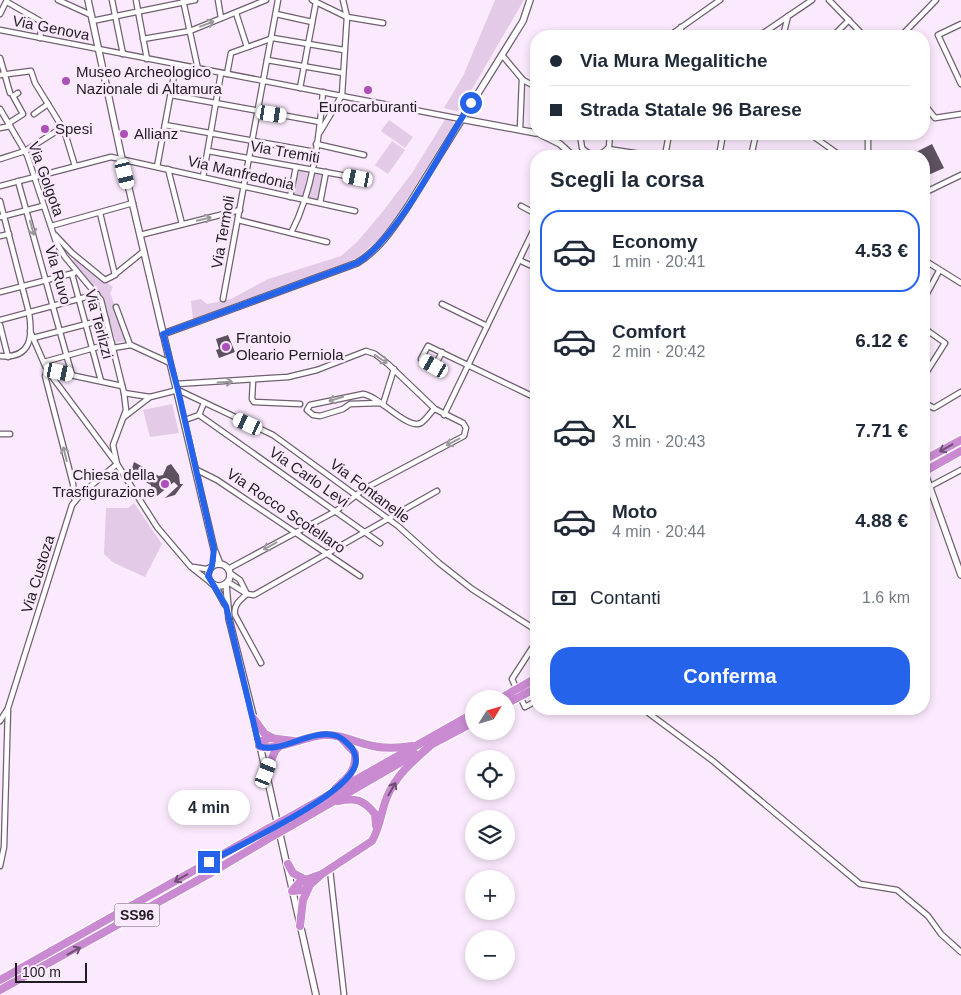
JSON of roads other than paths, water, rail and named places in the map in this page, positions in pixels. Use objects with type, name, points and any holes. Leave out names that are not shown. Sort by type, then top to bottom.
[{"type":"highway","points":[[930,456],[961,440]]},
{"type":"highway","points":[[930,468],[961,451]]},
{"type":"highway","points":[[515,696],[530,683]]},
{"type":"highway","points":[[515,694],[530,690]]},
{"type":"highway","points":[[254,719],[265,734],[275,739]]},
{"type":"highway","name":"SS96","points":[[0,980],[271,832],[289,827],[328,800],[465,719]]},
{"type":"highway","name":"SS96","points":[[0,990],[209,874],[271,832],[288,818],[328,800],[465,727]]},
{"type":"highway","points":[[294,741],[265,739],[259,746],[267,749],[311,736],[337,735],[372,746],[389,748],[417,746]]},
{"type":"highway","points":[[328,800],[356,765],[355,752],[348,743],[337,735]]},
{"type":"highway","points":[[266,773],[275,751],[282,744]]},
{"type":"highway","points":[[292,891],[296,885],[308,883],[365,847],[376,834],[388,796],[400,774],[430,746]]},
{"type":"highway","points":[[328,800],[355,798],[368,804],[375,814],[376,834]]},
{"type":"highway","points":[[288,864],[293,873],[308,883]]},
{"type":"highway","points":[[300,926],[303,900],[308,883]]},
{"type":"main road","points":[[163,334],[357,263],[370,255],[394,226],[502,55],[523,21],[530,0]]},
{"type":"main road","points":[[86,1],[92,18],[132,203],[185,420],[214,549],[220,564],[229,571],[226,606],[288,864],[292,891],[316,995]]},
{"type":"main road","points":[[461,119],[530,131]]},
{"type":"main road","points":[[552,140],[566,150]]},
{"type":"main road","points":[[930,490],[961,576]]},
{"type":"main road","points":[[214,549],[208,573],[212,584],[226,606]]},
{"type":"main road","points":[[211,567],[220,564]]},
{"type":"main road","points":[[212,584],[227,583]]},
{"type":"street","points":[[58,0],[92,18],[116,16],[195,0]]},
{"type":"street","points":[[112,0],[123,54]]},
{"type":"street","points":[[136,0],[147,59]]},
{"type":"street","points":[[218,0],[221,18]]},
{"type":"street","points":[[143,39],[190,31],[266,0]]},
{"type":"street","name":"Via Termoli","points":[[223,298],[256,112],[273,38],[278,0]]},
{"type":"street","points":[[318,134],[342,95],[346,17],[343,0]]},
{"type":"street","points":[[678,30],[720,0]]},
{"type":"street","points":[[768,30],[812,0]]},
{"type":"street","points":[[829,0],[858,30]]},
{"type":"street","points":[[907,30],[936,0]]},
{"type":"street","points":[[0,14],[7,1],[42,22],[40,38]]},
{"type":"street","points":[[184,1],[198,69]]},
{"type":"street","points":[[300,88],[314,1],[346,17],[383,23]]},
{"type":"street","points":[[236,13],[247,47]]},
{"type":"street","points":[[276,14],[312,22]]},
{"type":"street","points":[[784,30],[788,16]]},
{"type":"street","points":[[839,30],[849,20]]},
{"type":"street","points":[[961,24],[938,35],[961,84]]},
{"type":"street","name":"Via Genova","points":[[0,30],[461,119]]},
{"type":"street","points":[[227,74],[231,54],[273,38],[344,50]]},
{"type":"street","points":[[502,55],[530,86]]},
{"type":"street","points":[[0,58],[2,75],[10,93]]},
{"type":"street","points":[[267,60],[343,74]]},
{"type":"street","points":[[157,166],[176,65]]},
{"type":"street","points":[[956,72],[961,70]]},
{"type":"street","points":[[2,75],[31,71],[63,128],[75,166]]},
{"type":"street","points":[[203,177],[221,73]]},
{"type":"street","points":[[520,129],[522,79]]},
{"type":"street","points":[[291,233],[302,212],[305,200],[320,122],[323,92]]},
{"type":"street","points":[[0,128],[10,124],[24,114],[13,96],[18,93]]},
{"type":"street","points":[[171,95],[256,112],[320,122]]},
{"type":"street","points":[[34,114],[48,104]]},
{"type":"street","name":"Via Golgota","points":[[0,109],[25,151],[52,229],[65,257],[97,294],[106,319],[124,393],[124,417]]},
{"type":"street","points":[[930,112],[935,118],[961,114]]},
{"type":"street","points":[[165,125],[315,152]]},
{"type":"street","points":[[0,159],[25,151],[63,128]]},
{"type":"street","points":[[611,140],[608,149],[615,150]]},
{"type":"street","points":[[819,140],[833,150]]},
{"type":"street","points":[[316,144],[364,155]]},
{"type":"street","name":"Via Tremiti","points":[[208,151],[358,178]]},
{"type":"street","name":"Via Manfredonia","points":[[0,186],[111,157],[355,211]]},
{"type":"street","points":[[290,197],[296,167]]},
{"type":"street","points":[[168,169],[182,224]]},
{"type":"street","points":[[320,203],[326,172]]},
{"type":"street","points":[[930,191],[961,175]]},
{"type":"street","name":"Via Ruvo","points":[[18,181],[72,375]]},
{"type":"street","points":[[0,201],[2,217],[9,234],[29,312],[31,335],[28,346],[23,352],[8,357],[0,356]]},
{"type":"street","points":[[52,229],[132,203]]},
{"type":"street","points":[[2,217],[44,206]]},
{"type":"street","points":[[521,206],[530,211]]},
{"type":"street","points":[[140,235],[240,210]]},
{"type":"street","points":[[100,213],[115,275],[144,251]]},
{"type":"street","points":[[238,220],[327,242]]},
{"type":"street","name":"Via Golgota","points":[[52,229],[72,253],[107,280],[115,275]]},
{"type":"street","points":[[0,236],[9,234]]},
{"type":"street","points":[[444,415],[530,237]]},
{"type":"street","points":[[519,260],[530,265]]},
{"type":"street","points":[[930,264],[960,282]]},
{"type":"street","points":[[930,287],[939,271]]},
{"type":"street","points":[[0,292],[78,272]]},
{"type":"street","name":"Via Terlizzi","points":[[72,274],[101,381]]},
{"type":"street","points":[[0,320],[97,294]]},
{"type":"street","points":[[442,304],[487,326]]},
{"type":"street","points":[[116,307],[130,345]]},
{"type":"street","points":[[31,335],[60,331],[106,319]]},
{"type":"street","points":[[0,325],[8,357]]},
{"type":"street","points":[[930,332],[945,343],[930,367]]},
{"type":"street","points":[[31,335],[47,370],[117,464],[157,528],[191,567],[212,584]]},
{"type":"street","points":[[44,362],[92,349],[130,345],[171,363]]},
{"type":"street","points":[[442,352],[434,366],[421,359],[428,346],[442,352],[530,395]]},
{"type":"street","points":[[117,464],[113,445],[124,417],[150,397],[177,387],[299,375],[366,351],[380,357],[434,409],[463,423],[466,428],[466,434],[364,490],[336,511],[229,571],[240,580],[247,594]]},
{"type":"street","points":[[382,404],[394,369]]},
{"type":"street","points":[[47,370],[122,386]]},
{"type":"street","points":[[47,370],[45,376],[73,484],[75,501]]},
{"type":"street","points":[[253,380],[252,399],[254,402],[300,404],[309,407],[363,394],[415,424],[420,423],[434,409]]},
{"type":"street","name":"Via Fontanelle","points":[[177,387],[204,403],[281,440],[358,496],[465,584],[530,626]]},
{"type":"street","points":[[930,406],[934,408],[961,392]]},
{"type":"street","points":[[124,393],[150,397]]},
{"type":"street","points":[[185,420],[199,415],[204,403]]},
{"type":"street","points":[[309,407],[313,415],[320,416],[343,409],[350,404],[382,404]]},
{"type":"street","name":"Via Carlo Levi","points":[[199,415],[380,543]]},
{"type":"street","points":[[0,434],[10,434]]},
{"type":"street","points":[[75,501],[117,464]]},
{"type":"street","name":"Via Rocco Scotellaro","points":[[196,470],[217,480],[360,576]]},
{"type":"street","points":[[930,486],[961,470]]},
{"type":"street","points":[[227,583],[247,594],[254,595],[386,518],[437,491]]},
{"type":"street","name":"Via Custoza","points":[[8,708],[75,501]]},
{"type":"street","points":[[191,567],[206,569],[211,567]]},
{"type":"street","points":[[247,594],[234,607],[234,615],[261,663]]},
{"type":"street","points":[[530,651],[512,679],[525,708],[530,705]]},
{"type":"street","points":[[0,721],[8,708]]},
{"type":"street","points":[[0,866],[4,847],[8,708]]},
{"type":"street","points":[[651,715],[713,761],[860,884],[897,890],[928,916],[941,934],[961,952]]},
{"type":"street","points":[[326,872],[344,995]]},
{"type":"place","name":"Museo Archeologico Nazionale di Altamura","points":[[66,81]]},
{"type":"place","name":"Eurocarburanti","points":[[368,90]]},
{"type":"place","name":"Spesi","points":[[45,129]]},
{"type":"place","name":"Allianz","points":[[124,134]]},
{"type":"place","name":"Frantoio Oleario Perniola","points":[[226,347]]},
{"type":"place","name":"Chiesa della Trasfigurazione","points":[[165,484]]}]
